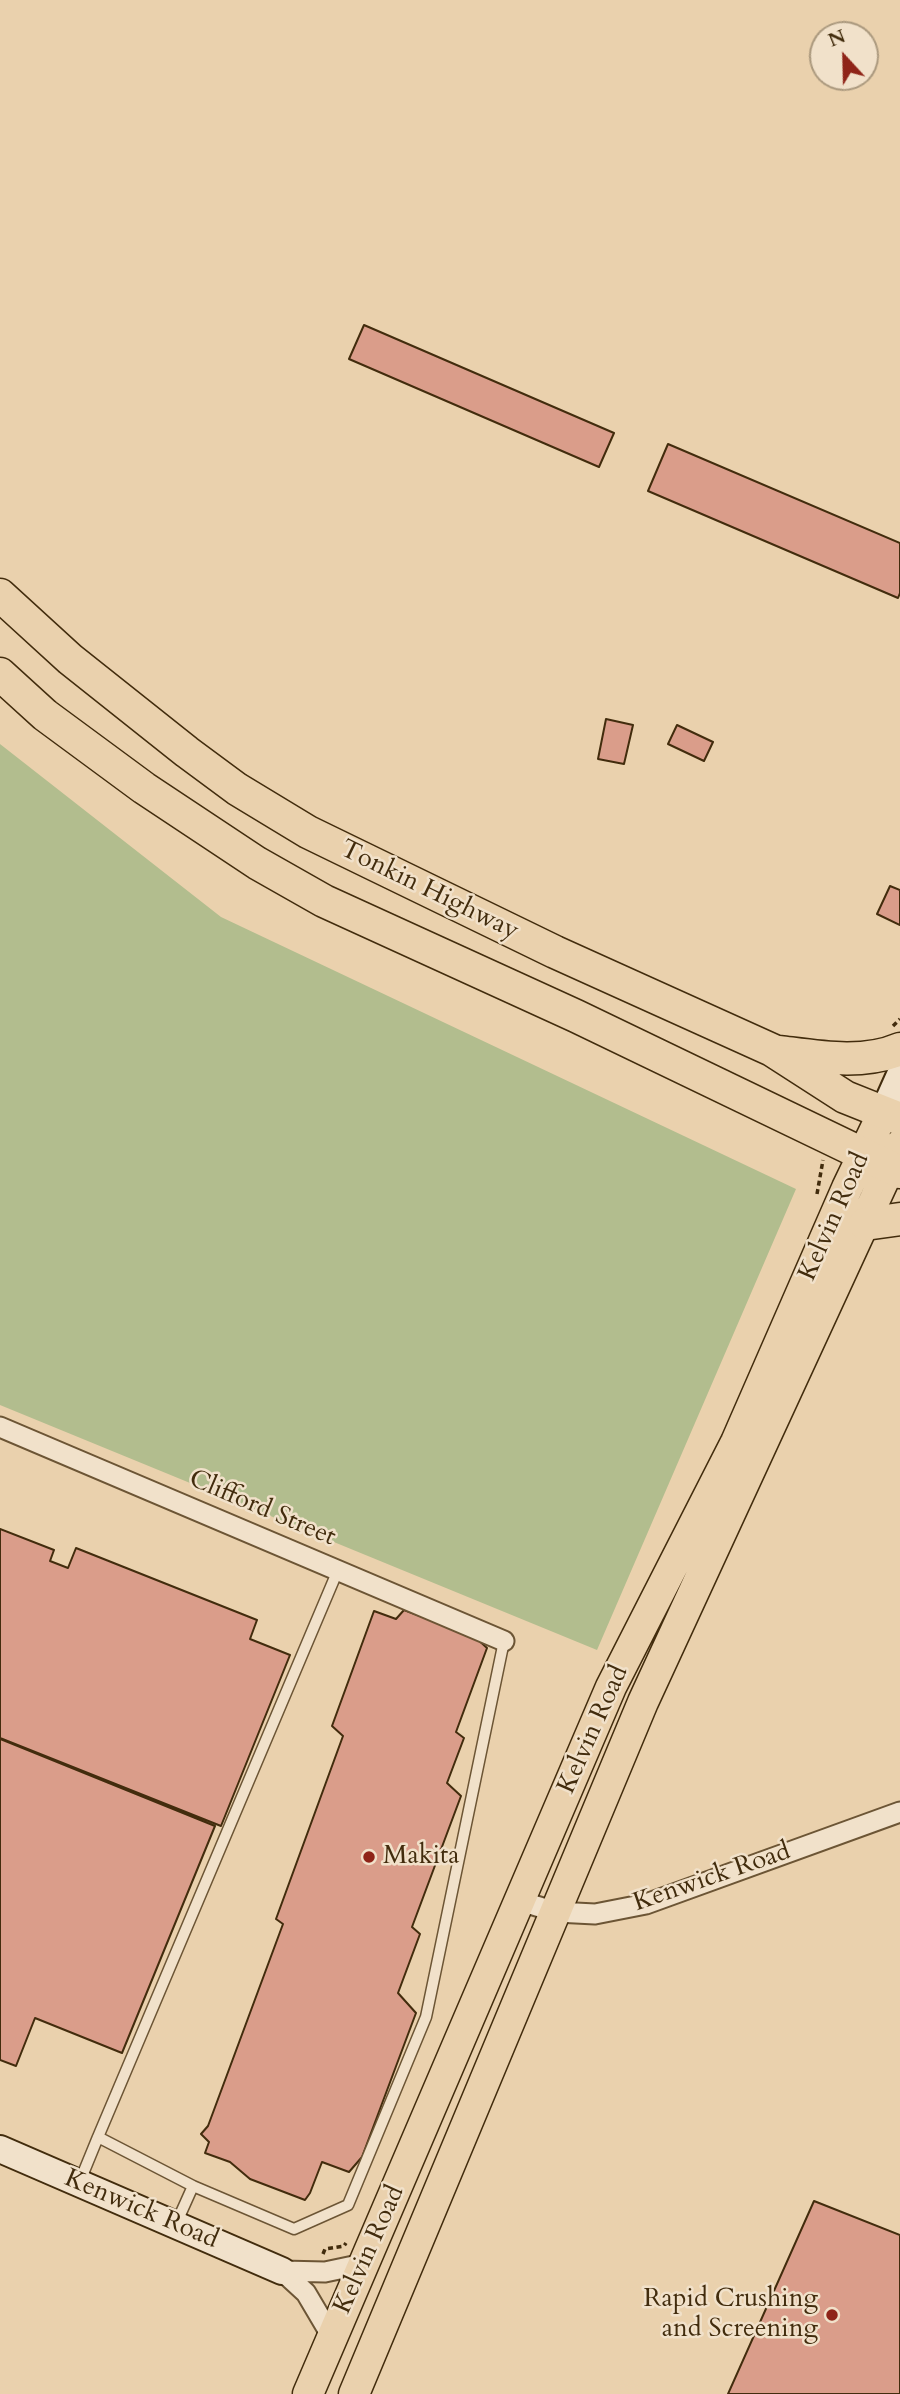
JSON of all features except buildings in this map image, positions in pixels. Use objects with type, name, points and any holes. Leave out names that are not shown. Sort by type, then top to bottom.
[{"type":"highway","name":"Tonkin Highway","points":[[0,595],[70,659],[177,744],[237,789],[309,832],[555,952],[772,1050],[845,1097],[891,1116]]},
{"type":"highway","name":"Tonkin Highway","points":[[0,674],[45,715],[144,788],[257,863],[324,901],[576,1016],[862,1155],[897,1162]]},
{"type":"highway","points":[[772,1050],[819,1057],[869,1058],[900,1049]]},
{"type":"highway","points":[[865,1223],[900,1219]]},
{"type":"main road","name":"Kelvin Road","points":[[308,2394],[611,1687],[736,1442],[862,1155],[891,1116],[900,1075]]},
{"type":"main road","name":"Kelvin Road","points":[[354,2394],[643,1702],[865,1223],[897,1162]]},
{"type":"main road","name":"Kenwick Road","points":[[0,2149],[282,2271]]},
{"type":"street","name":"Clifford Street","points":[[0,1427],[504,1641]]},
{"type":"street","name":"Kenwick Road","points":[[520,1901],[556,1912],[596,1914],[646,1904],[900,1812]]},
{"type":"street","name":"Kenwick Road","points":[[282,2271],[325,2272],[363,2264]]},
{"type":"street","name":"Kenwick Road","points":[[282,2271],[306,2293],[332,2337]]},
{"type":"lane","points":[[79,2183],[338,1570]]},
{"type":"lane","points":[[98,2137],[192,2186],[294,2229],[348,2205],[426,2017],[504,1641]]},
{"type":"lane","points":[[176,2225],[192,2186]]},
{"type":"green space","points":[[0,744],[221,917],[796,1189],[597,1650],[0,1405]]},
{"type":"place","name":"Makita","points":[[369,1857]]},
{"type":"place","name":"Rapid Crushing and Screening","points":[[832,2315]]}]
